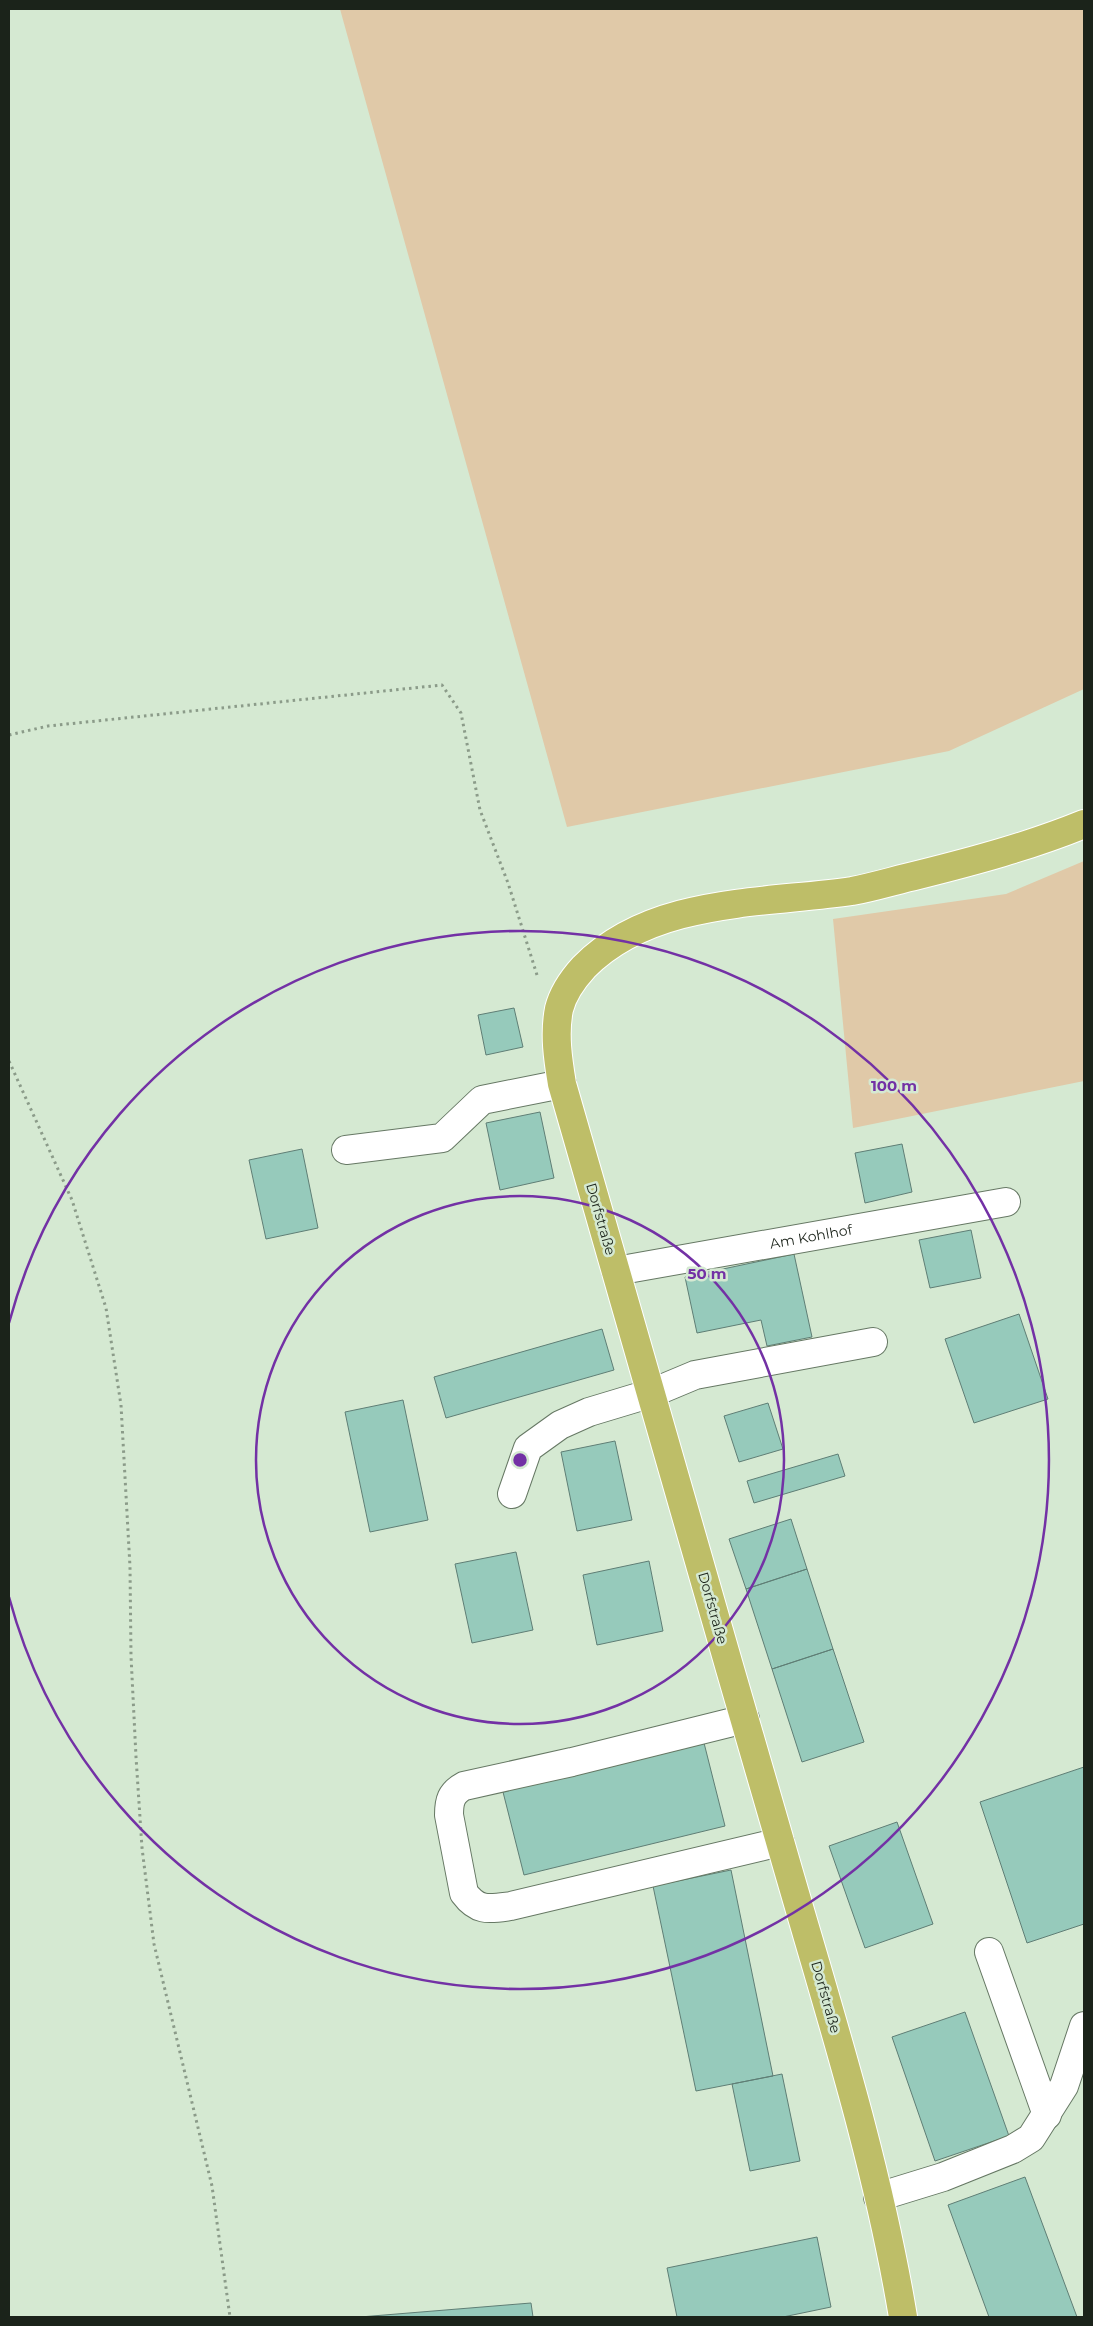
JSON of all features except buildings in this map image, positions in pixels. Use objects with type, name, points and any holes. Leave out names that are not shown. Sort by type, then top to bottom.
[{"type":"main road","name":"Dorfstraße","points":[[902,2317],[896,2276],[878,2197],[827,1999],[562,1084],[556,1046],[559,1009],[566,990],[579,973],[596,956],[636,930],[684,914],[747,902],[853,890],[986,858],[1084,824]]},
{"type":"street","points":[[346,1150],[442,1138],[482,1100],[562,1084]]},
{"type":"street","name":"Am Kohlhof","points":[[616,1271],[1006,1202]]},
{"type":"street","points":[[512,1494],[528,1448],[560,1425],[589,1412],[652,1393],[695,1375],[872,1342]]},
{"type":"street","points":[[745,1719],[458,1789],[452,1794],[449,1809],[464,1893],[471,1903],[480,1908],[511,1906],[780,1842]]},
{"type":"street","points":[[988,1952],[1047,2115]]},
{"type":"street","points":[[878,2197],[943,2177],[1014,2149],[1031,2138],[1064,2086],[1084,2026]]},
{"type":"path","points":[[9,735],[48,726],[442,685],[461,713],[480,810],[508,884],[538,977],[559,1009]]},
{"type":"path","points":[[9,1061],[72,1200],[106,1308],[121,1405],[130,1567],[131,1656],[136,1757],[145,1868],[154,1944],[192,2109],[212,2186],[230,2317]]},
{"type":"shaded area","points":[[340,9],[1084,9],[1084,689],[949,751],[567,827]]},
{"type":"shaded area","points":[[1084,861],[1084,1081],[853,1128],[833,919],[1006,894]]}]
